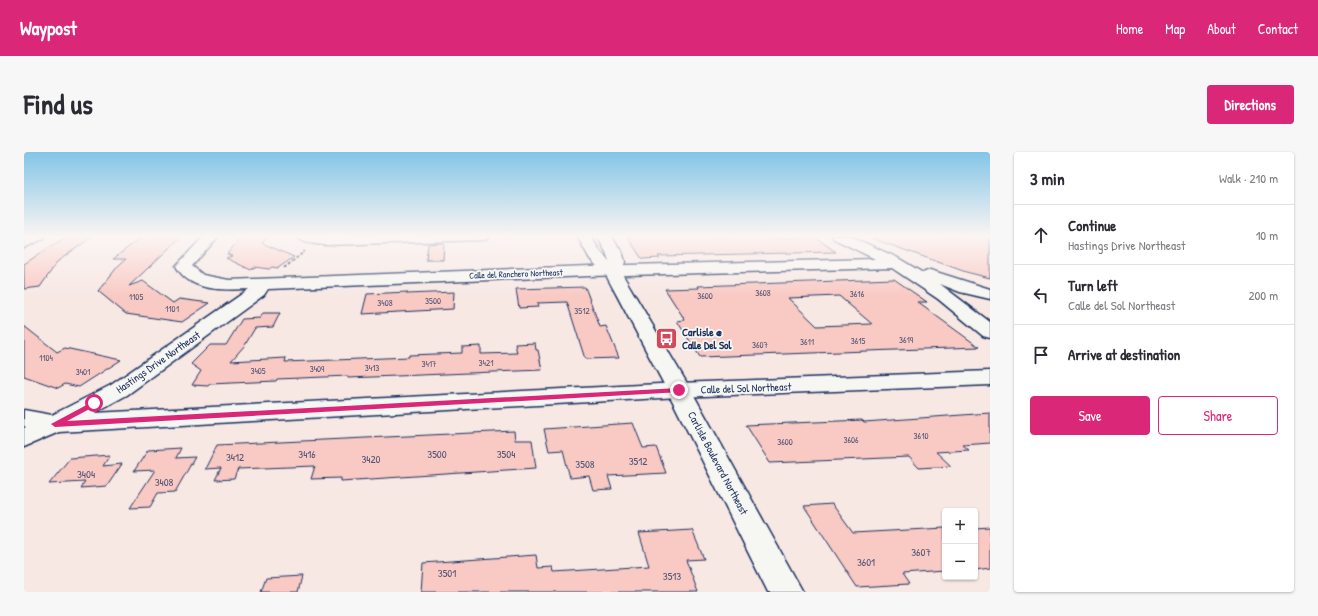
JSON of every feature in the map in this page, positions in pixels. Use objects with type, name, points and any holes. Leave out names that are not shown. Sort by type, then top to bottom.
[{"type":"street","name":"Calle del Ranchero Northeast","points":[[193,257],[184,266],[187,272],[194,278],[209,283],[228,285],[613,262],[895,263]]},
{"type":"street","name":"Carlisle Boulevard Northeast","points":[[596,257],[601,263],[613,262]]},
{"type":"street","points":[[608,257],[613,262]]},
{"type":"street","name":"Carlisle Boulevard Northeast","points":[[611,257],[679,390],[786,592]]},
{"type":"street","points":[[882,257],[924,280],[990,332]]},
{"type":"street","points":[[895,263],[966,288],[990,294]]},
{"type":"street","name":"Hastings Drive Northeast","points":[[24,438],[55,424],[119,390],[258,291],[263,284]]},
{"type":"street","name":"Calle del Sol Northeast","points":[[24,418],[55,424],[679,390],[990,378]]},
{"type":"path","points":[[283,268],[298,257]]},
{"type":"building","points":[[35,257],[64,257],[58,261],[40,287],[24,289],[24,264]]},
{"type":"building","points":[[116,257],[160,257],[129,286],[143,281],[173,303],[179,299],[210,303],[182,322],[126,314],[98,291],[119,265],[126,259],[113,259]]},
{"type":"building","points":[[230,257],[294,257],[278,268],[272,267],[269,269],[254,267],[251,270],[226,258]]},
{"type":"building","points":[[426,257],[443,257],[443,260],[426,260]]},
{"type":"building","points":[[640,257],[659,257],[660,258],[642,259]]},
{"type":"building","points":[[923,257],[990,257],[990,278],[966,272]]},
{"type":"building","points":[[894,279],[927,302],[917,302],[979,347],[700,357],[677,321],[685,320],[665,289],[699,288],[698,286]],"holes":[[[839,296],[872,324],[817,326],[788,298]]]},
{"type":"building","points":[[585,287],[600,327],[606,326],[619,358],[585,359],[567,302],[537,303],[538,307],[519,308],[516,289]]},
{"type":"building","points":[[407,292],[407,294],[454,292],[453,309],[362,314],[367,294]]},
{"type":"building","points":[[263,313],[280,313],[273,327],[255,328],[245,345],[231,361],[286,358],[285,362],[409,357],[409,355],[462,353],[462,347],[481,346],[481,354],[517,353],[515,344],[535,343],[542,370],[348,378],[348,376],[277,379],[276,381],[210,384],[208,386],[192,385],[201,371],[191,364],[210,345],[226,345],[242,319],[260,318]]},
{"type":"building","points":[[24,326],[57,352],[65,348],[121,360],[79,387],[65,384],[58,388],[24,376]]},
{"type":"building","points":[[990,413],[990,443],[963,445],[969,450],[936,452],[951,466],[919,468],[909,457],[770,463],[746,425],[862,420],[864,422]]},
{"type":"building","points":[[633,423],[643,448],[656,447],[666,473],[608,476],[612,489],[593,490],[589,476],[570,478],[563,450],[549,451],[544,429]]},
{"type":"building","points":[[514,431],[515,440],[532,440],[536,468],[341,481],[341,478],[311,479],[315,466],[238,469],[234,479],[215,480],[221,468],[205,469],[217,445]]},
{"type":"building","points":[[181,448],[176,458],[195,457],[175,492],[158,493],[150,507],[130,508],[155,470],[134,471],[148,450]]},
{"type":"building","points":[[110,455],[103,466],[122,464],[107,486],[81,488],[85,482],[49,484],[70,458]]},
{"type":"building","points":[[832,504],[853,533],[942,528],[942,571],[902,574],[909,584],[857,587],[804,506]]},
{"type":"building","points":[[990,527],[990,568],[978,570],[978,528]]},
{"type":"building","points":[[692,530],[704,559],[686,560],[698,592],[421,592],[423,563],[536,555],[538,568],[553,567],[554,572],[649,566],[639,533]]},
{"type":"building","points":[[302,576],[298,592],[261,592],[266,578]]},
{"type":"place","name":"Carlisle @ Calle Del Sol","points":[[667,338]]},
{"type":"route","points":[[94,403],[55,424],[679,390]]}]
